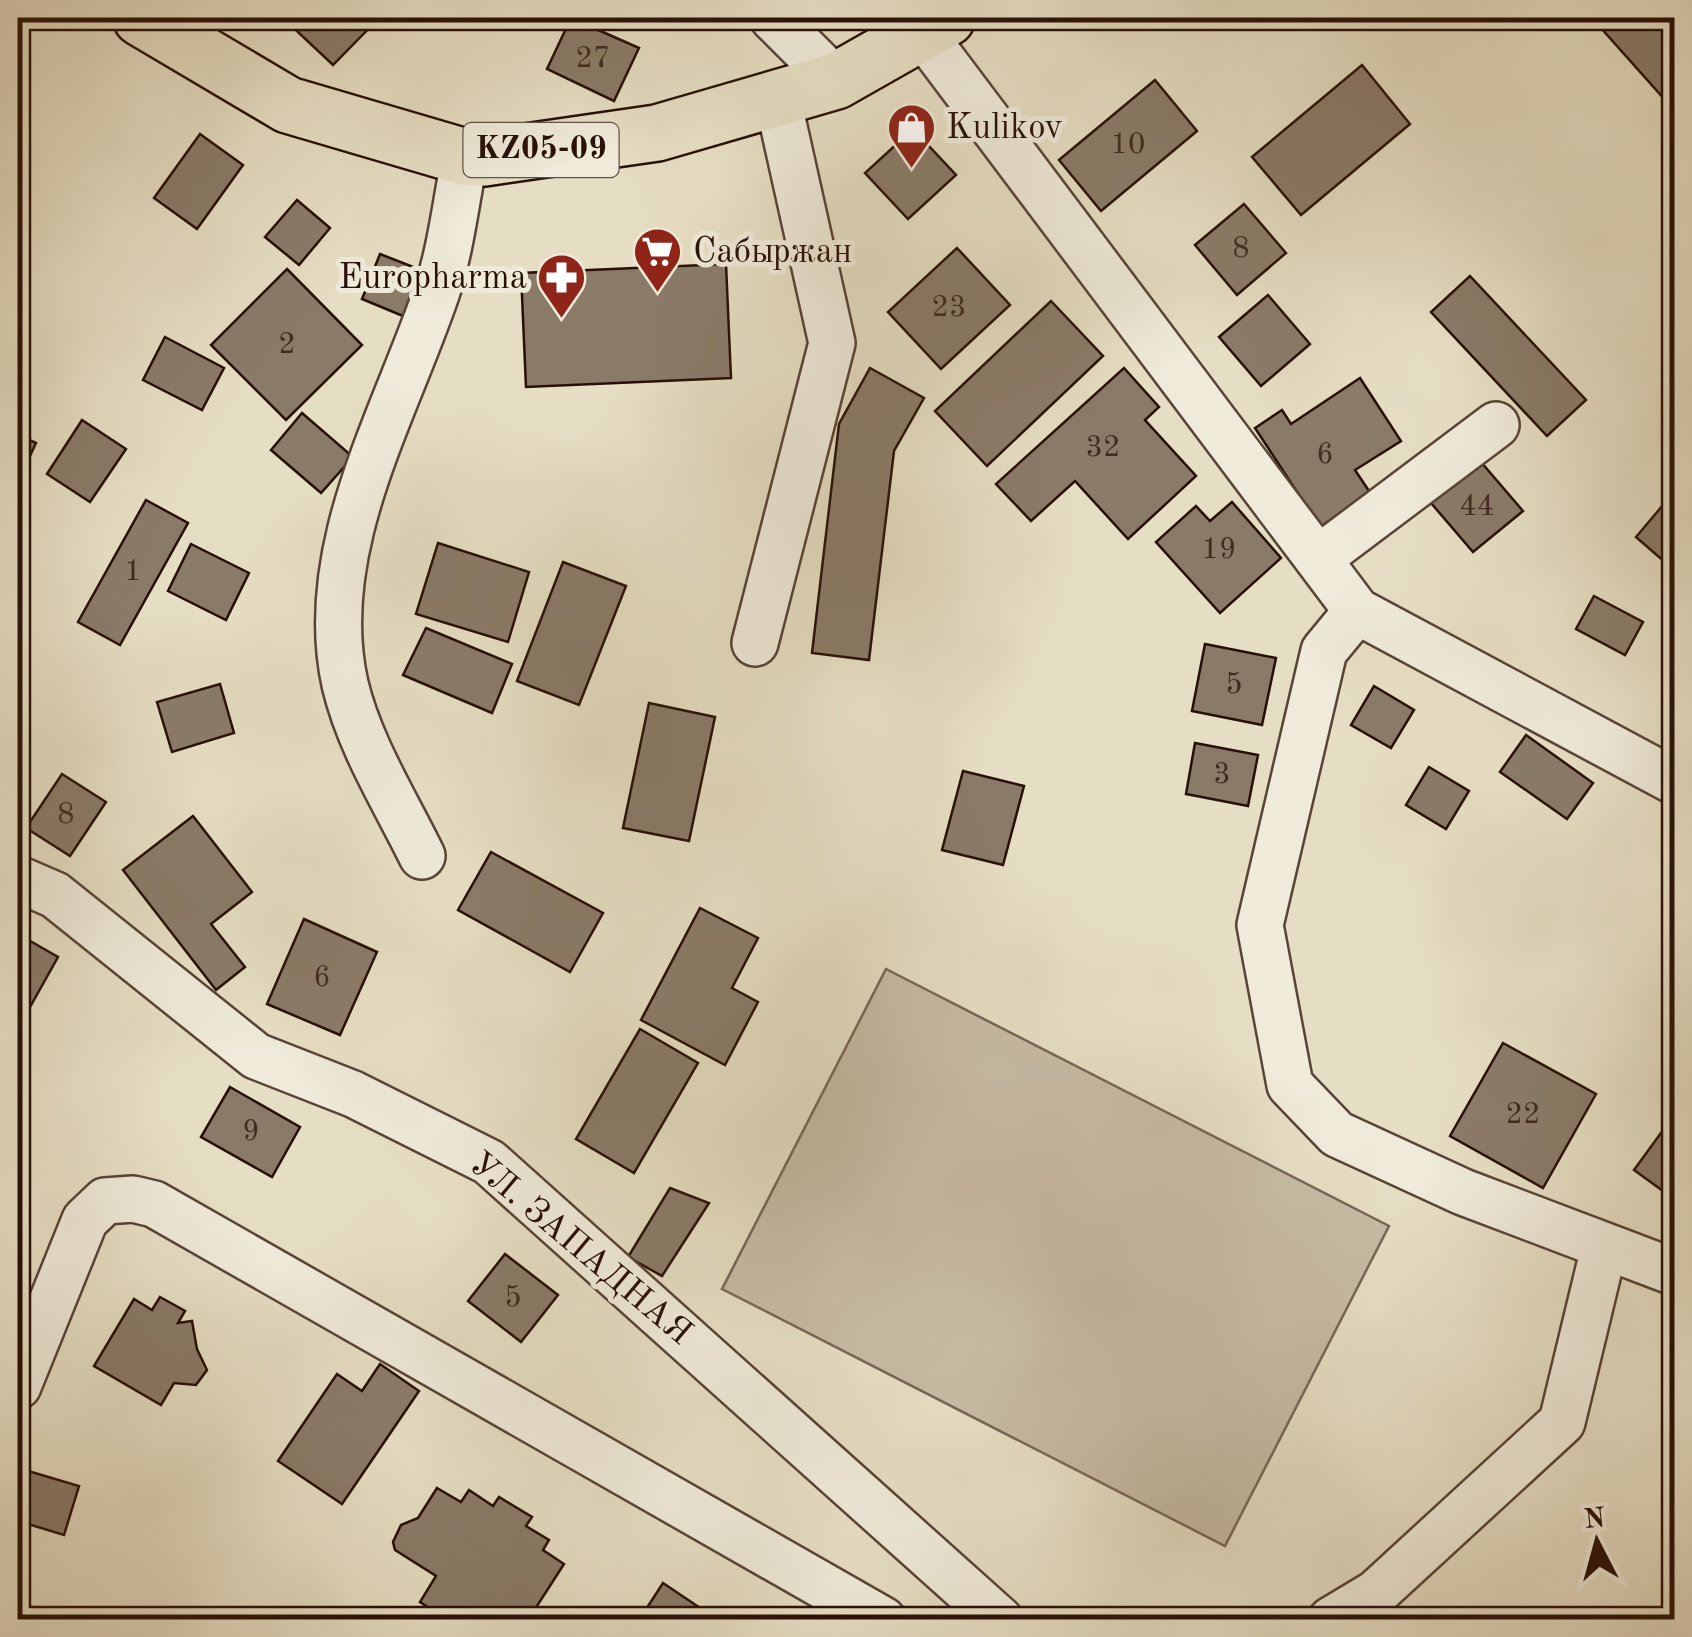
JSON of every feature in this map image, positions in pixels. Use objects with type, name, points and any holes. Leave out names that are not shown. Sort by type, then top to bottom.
[{"type":"main road","name":"KZ05-09","points":[[141,18],[288,104],[465,157],[656,133],[836,81],[935,26]]},
{"type":"street","points":[[773,18],[836,81]]},
{"type":"street","points":[[935,26],[1356,610],[1674,781]]},
{"type":"street","points":[[755,643],[832,344],[821,276],[777,96]]},
{"type":"street","points":[[422,856],[359,728],[345,684],[338,632],[340,574],[354,518],[438,286],[465,157]]},
{"type":"street","points":[[1319,558],[1496,425]]},
{"type":"street","points":[[1356,610],[1324,651],[1260,925],[1290,1085],[1336,1134],[1463,1192],[1674,1272]]},
{"type":"street","name":"УЛ. ЗАПАДНАЯ","points":[[18,880],[55,895],[256,1056],[353,1094],[489,1162],[1000,1620]]},
{"type":"street","points":[[18,1386],[85,1220],[105,1201],[133,1199],[154,1204],[884,1620]]},
{"type":"street","points":[[1331,1620],[1376,1593],[1562,1422],[1604,1248]]},
{"type":"shaded area","points":[[886,969],[1389,1226],[1225,1546],[722,1289]]},
{"type":"building","points":[[283,18],[379,18],[333,65]]},
{"type":"building","points":[[571,18],[639,48],[614,101],[547,69]]},
{"type":"building","points":[[1592,18],[1674,18],[1674,94],[1666,101]]},
{"type":"building","points":[[1362,65],[1410,124],[1301,215],[1252,157]]},
{"type":"building","points":[[1155,80],[1197,131],[1101,211],[1059,160]]},
{"type":"building","points":[[913,129],[956,175],[908,219],[865,173]]},
{"type":"building","points":[[200,134],[243,165],[197,229],[154,198]]},
{"type":"building","points":[[297,200],[330,228],[299,265],[265,237]]},
{"type":"building","points":[[1244,204],[1286,253],[1237,295],[1195,245]]},
{"type":"building","points":[[957,248],[1010,305],[941,369],[888,312]]},
{"type":"building","points":[[380,254],[421,270],[403,316],[362,299]]},
{"type":"building","points":[[726,264],[731,378],[526,387],[521,273]]},
{"type":"building","points":[[287,269],[362,345],[286,420],[211,345]]},
{"type":"building","points":[[1470,276],[1586,400],[1547,436],[1431,312]]},
{"type":"building","points":[[1268,295],[1310,344],[1261,386],[1219,337]]},
{"type":"building","points":[[1051,301],[1103,356],[987,466],[935,411]]},
{"type":"building","points":[[165,337],[224,368],[202,410],[143,380]]},
{"type":"building","points":[[870,368],[924,398],[894,451],[869,660],[812,653],[839,424]]},
{"type":"building","points":[[1124,368],[1159,407],[1145,420],[1196,476],[1128,539],[1075,481],[1031,521],[996,484]]},
{"type":"building","points":[[1360,378],[1401,441],[1355,470],[1371,494],[1320,527],[1255,428],[1282,410],[1291,424]]},
{"type":"building","points":[[302,413],[353,457],[321,493],[271,450]]},
{"type":"building","points":[[82,420],[126,449],[90,502],[47,474]]},
{"type":"building","points":[[18,435],[36,443],[18,482]]},
{"type":"building","points":[[1481,462],[1523,511],[1473,552],[1431,503]]},
{"type":"building","points":[[1674,492],[1674,570],[1636,537]]},
{"type":"building","points":[[146,500],[188,523],[120,645],[78,622]]},
{"type":"building","points":[[1232,502],[1281,558],[1220,613],[1156,542],[1196,506],[1210,521]]},
{"type":"building","points":[[438,543],[529,572],[508,642],[416,614]]},
{"type":"building","points":[[191,544],[249,573],[226,620],[168,591]]},
{"type":"building","points":[[563,562],[626,586],[579,705],[517,681]]},
{"type":"building","points":[[1594,596],[1643,622],[1625,655],[1576,629]]},
{"type":"building","points":[[426,628],[512,664],[492,713],[403,675]]},
{"type":"building","points":[[1205,644],[1276,658],[1262,725],[1192,711]]},
{"type":"building","points":[[220,684],[234,733],[172,752],[157,702]]},
{"type":"building","points":[[1374,686],[1414,710],[1391,748],[1351,725]]},
{"type":"building","points":[[649,703],[715,717],[689,841],[623,828]]},
{"type":"building","points":[[1526,735],[1593,783],[1567,819],[1500,772]]},
{"type":"building","points":[[1195,743],[1258,755],[1248,806],[1186,794]]},
{"type":"building","points":[[1429,767],[1469,791],[1446,829],[1406,805]]},
{"type":"building","points":[[963,771],[1024,786],[1003,865],[942,850]]},
{"type":"building","points":[[62,774],[106,802],[70,856],[26,828]]},
{"type":"building","points":[[193,816],[252,892],[211,924],[245,967],[216,990],[123,870]]},
{"type":"building","points":[[491,852],[603,913],[570,972],[458,910]]},
{"type":"building","points":[[700,908],[758,938],[732,988],[758,1002],[725,1065],[641,1020]]},
{"type":"building","points":[[304,919],[377,952],[340,1035],[267,1004]]},
{"type":"building","points":[[18,934],[58,957],[30,1007],[18,1000]]},
{"type":"building","points":[[640,1029],[698,1063],[634,1173],[576,1139]]},
{"type":"building","points":[[1503,1043],[1596,1094],[1543,1188],[1450,1136]]},
{"type":"building","points":[[230,1087],[300,1127],[272,1177],[201,1137]]},
{"type":"building","points":[[1674,1115],[1674,1199],[1634,1170]]},
{"type":"building","points":[[670,1188],[709,1203],[662,1276],[628,1257]]},
{"type":"building","points":[[505,1254],[558,1295],[521,1342],[468,1301]]},
{"type":"building","points":[[160,1297],[185,1311],[178,1323],[192,1321],[197,1349],[207,1370],[196,1385],[174,1383],[161,1405],[94,1366],[134,1299],[152,1310]]},
{"type":"building","points":[[380,1364],[419,1391],[342,1504],[278,1461],[337,1374],[362,1391]]},
{"type":"building","points":[[18,1468],[79,1486],[64,1535],[18,1521]]},
{"type":"building","points":[[437,1488],[461,1502],[469,1490],[493,1506],[499,1497],[532,1517],[526,1526],[549,1540],[543,1550],[564,1564],[528,1620],[505,1620],[493,1612],[489,1620],[448,1620],[420,1602],[436,1576],[395,1550],[393,1542],[401,1525],[418,1518]]},
{"type":"building","points":[[663,1583],[718,1620],[639,1620]]},
{"type":"place","name":"Kulikov","points":[[911,170]]},
{"type":"place","name":"Сабыржан","points":[[658,294]]},
{"type":"place","name":"Europharma","points":[[562,320]]}]
